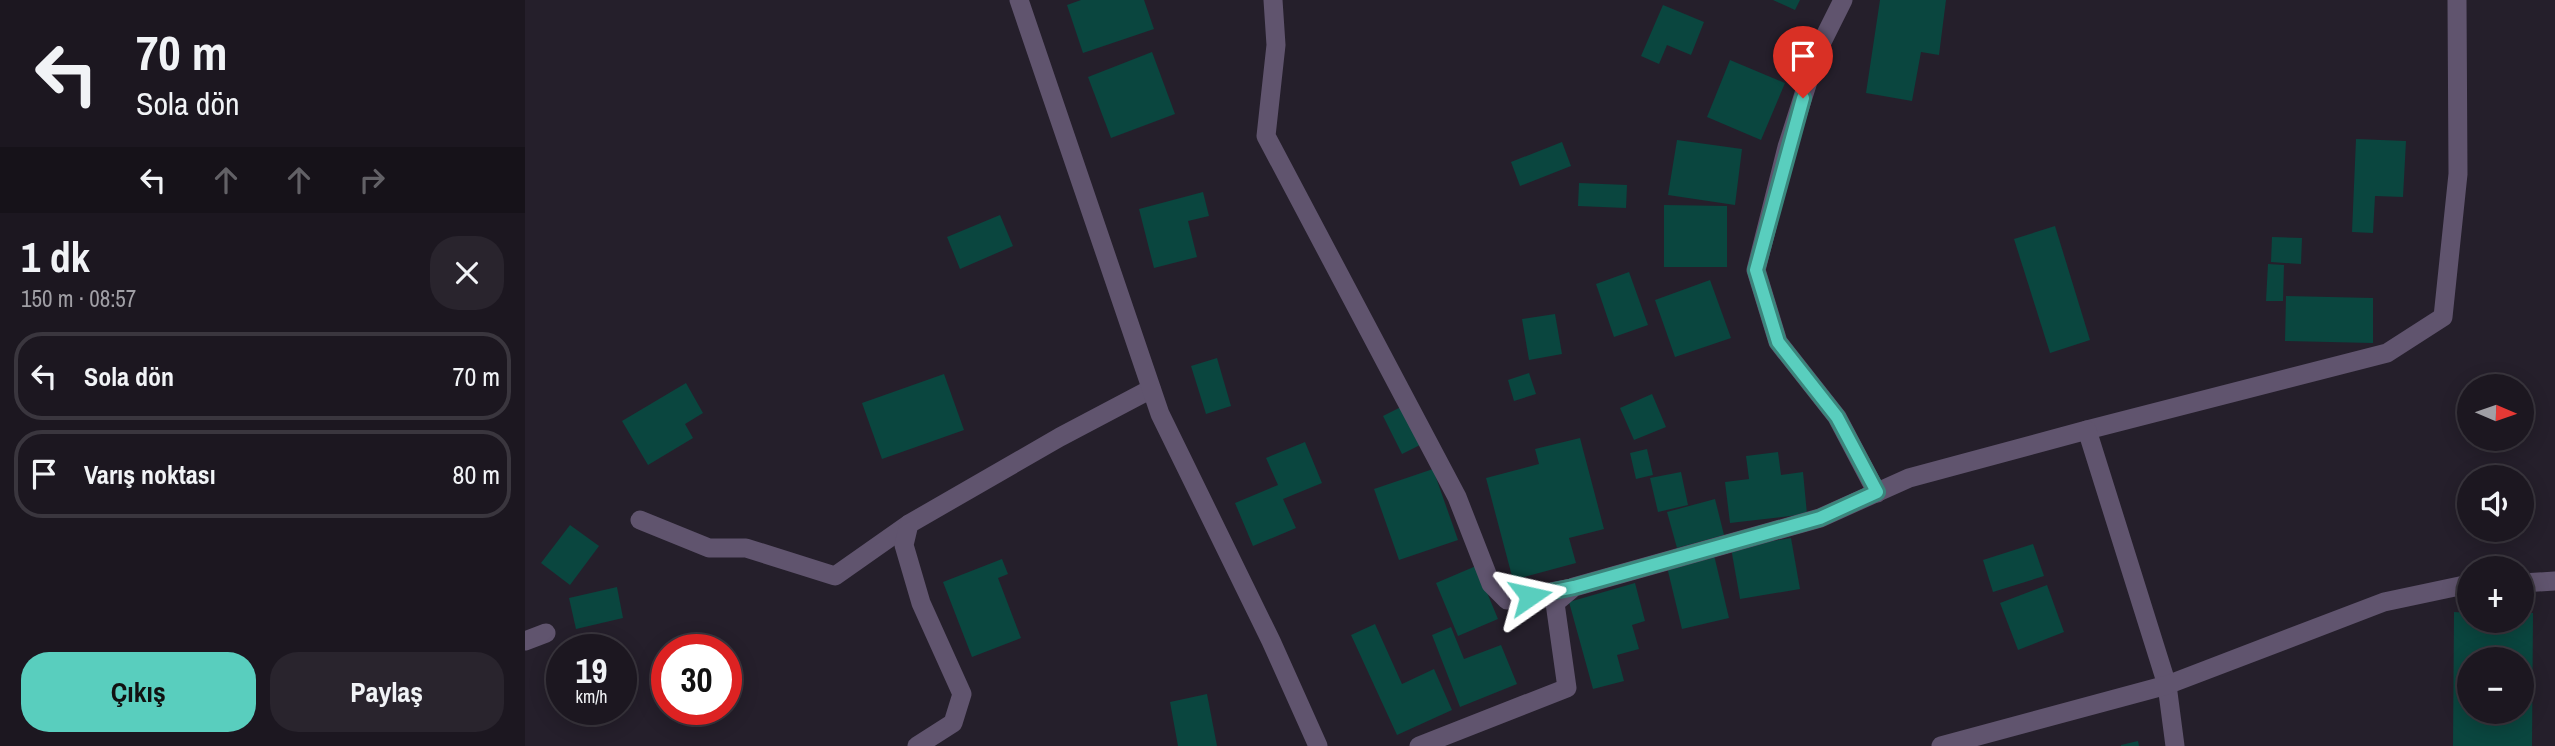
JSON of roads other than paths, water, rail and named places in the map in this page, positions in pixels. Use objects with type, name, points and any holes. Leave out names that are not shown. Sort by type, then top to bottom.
[{"type":"street","points":[[1019,0],[1160,414],[1271,641],[1318,746]]},
{"type":"street","points":[[1273,0],[1276,45],[1266,136],[1301,208],[1457,497],[1492,584],[1507,600],[1574,587],[1820,518],[1909,478],[2388,353],[2443,317],[2458,174],[2457,0]]},
{"type":"street","points":[[1843,0],[1818,50],[1787,147],[1756,270],[1778,342],[1837,417],[1877,492]]},
{"type":"street","points":[[640,520],[709,548],[746,548],[835,576],[909,524],[973,490],[1060,437],[1151,389]]},
{"type":"street","points":[[2087,430],[2167,685],[2175,746]]},
{"type":"street","points":[[909,524],[904,545],[921,603],[962,694],[953,723],[917,746]]},
{"type":"street","points":[[2534,582],[2555,581]]},
{"type":"street","points":[[1941,746],[2167,685],[2384,601],[2457,586]]},
{"type":"street","points":[[1419,746],[1567,688],[1555,603],[1574,587]]},
{"type":"street","points":[[525,641],[546,633]]}]
